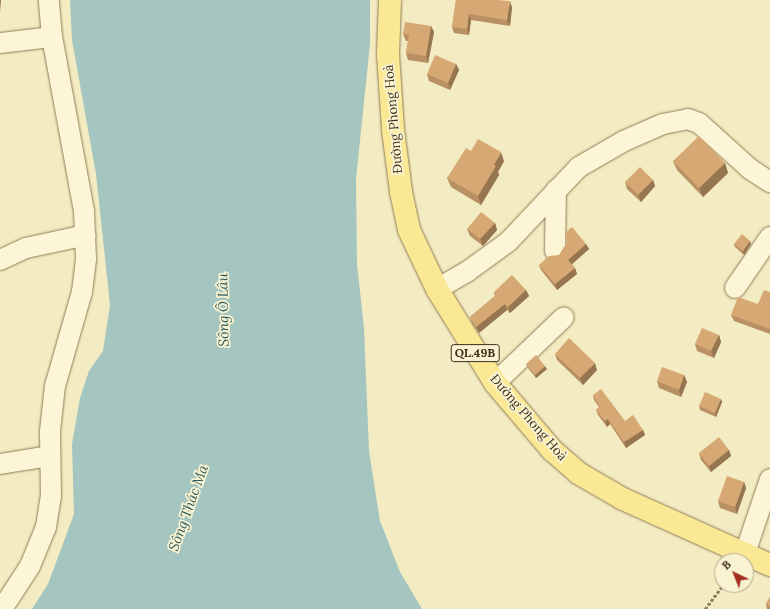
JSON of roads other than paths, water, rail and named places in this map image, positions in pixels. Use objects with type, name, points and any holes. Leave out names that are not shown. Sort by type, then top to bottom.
[{"type":"main road","name":"Đường Phong Hoà","points":[[390,0],[390,90],[401,192],[409,230],[437,289],[495,383],[552,450],[578,473],[623,499],[745,552],[770,565]]},
{"type":"street","points":[[2,609],[30,566],[46,527],[51,497],[50,456],[55,386],[82,292],[86,235],[80,187],[52,37],[49,0]]},
{"type":"street","points":[[0,43],[52,37]]},
{"type":"street","points":[[437,289],[468,271],[508,242],[579,167],[604,151],[650,129],[682,120],[694,120],[704,126],[750,169],[770,182]]},
{"type":"street","points":[[555,252],[556,190]]},
{"type":"street","points":[[0,260],[26,248],[86,235]]},
{"type":"street","points":[[735,288],[770,237]]},
{"type":"street","points":[[495,383],[564,317]]},
{"type":"street","points":[[0,464],[50,456]]},
{"type":"street","points":[[745,552],[768,490]]},
{"type":"water","points":[[70,0],[370,0],[370,44],[356,179],[357,264],[364,328],[369,451],[380,521],[400,572],[422,609],[32,609],[48,584],[74,514],[72,444],[80,398],[89,371],[103,351],[110,305],[96,174],[72,40]]},
{"type":"water label","name":"Sông Ô Lâu","points":[[223,310]]},
{"type":"water label","name":"Sông Thác Ma","points":[[188,508]]}]
